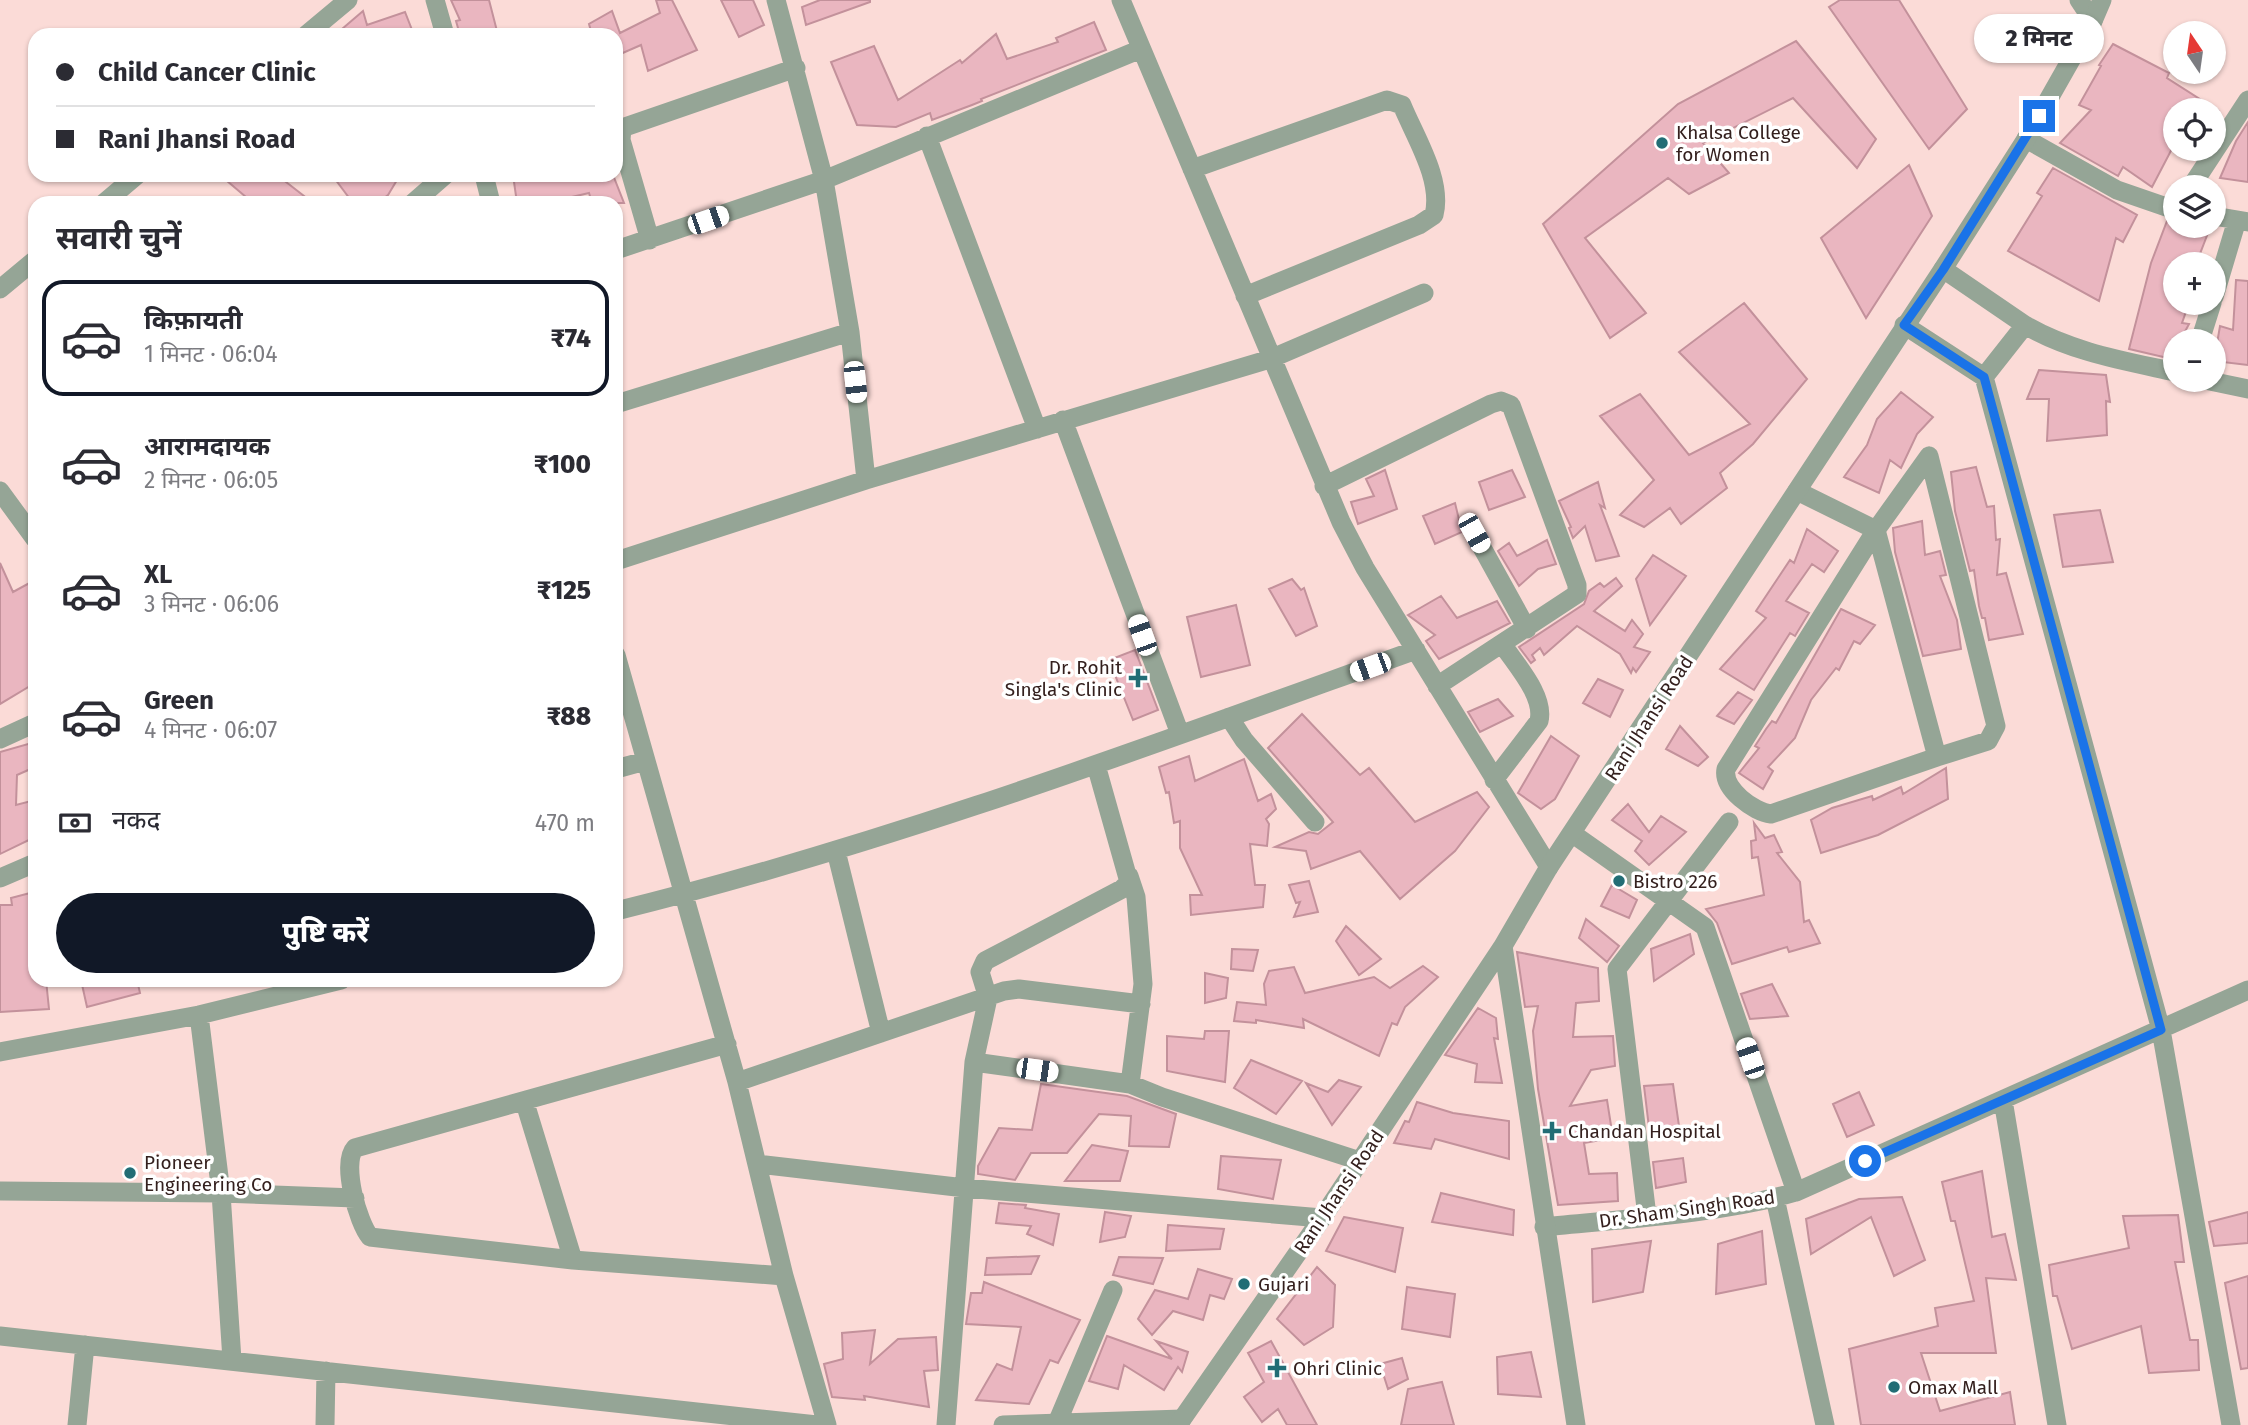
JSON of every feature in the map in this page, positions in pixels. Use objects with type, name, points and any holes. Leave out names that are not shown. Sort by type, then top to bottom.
[{"type":"street","points":[[314,28],[348,0]]},
{"type":"street","points":[[435,0],[443,28]]},
{"type":"street","points":[[776,0],[824,180],[850,332],[866,480]]},
{"type":"street","points":[[1121,0],[1324,486],[1365,568],[1549,867]]},
{"type":"street","points":[[2078,0],[2093,22]]},
{"type":"street","name":"Rani Jhansi Road","points":[[1180,1422],[1322,1218],[1503,946],[1549,867],[1904,325],[1943,270],[2026,139],[2093,22],[2102,0]]},
{"type":"street","points":[[623,248],[824,180],[1141,49]]},
{"type":"street","points":[[623,128],[796,68]]},
{"type":"street","points":[[1192,169],[1387,100],[1402,105],[1434,185],[1437,203],[1434,215],[1419,225],[1245,296]]},
{"type":"street","points":[[2199,175],[2248,100]]},
{"type":"street","points":[[928,136],[1037,429]]},
{"type":"street","points":[[2026,139],[2117,190],[2163,205]]},
{"type":"street","points":[[623,147],[650,240]]},
{"type":"street","points":[[112,196],[129,182]]},
{"type":"street","points":[[420,196],[437,182]]},
{"type":"street","points":[[2226,266],[2243,221]]},
{"type":"street","points":[[0,289],[28,266]]},
{"type":"street","points":[[1943,270],[2025,326],[2091,352],[2163,369]]},
{"type":"street","points":[[623,559],[866,480],[1270,359],[1424,293]]},
{"type":"street","points":[[1904,325],[1984,377],[2161,1030],[2231,1425]]},
{"type":"street","points":[[1984,377],[2025,326]]},
{"type":"street","points":[[623,402],[850,332]]},
{"type":"street","points":[[2226,384],[2248,389]]},
{"type":"street","points":[[1324,486],[1492,404],[1501,401],[1511,405],[1577,585],[1577,594],[1437,686]]},
{"type":"street","points":[[1063,420],[1180,734]]},
{"type":"street","points":[[1929,456],[1996,726],[1993,737],[1988,741],[1772,814],[1764,813],[1744,801],[1728,783],[1725,774],[1876,530],[1929,456]]},
{"type":"street","points":[[0,491],[28,529]]},
{"type":"street","points":[[1797,491],[1876,530],[1937,757]]},
{"type":"street","points":[[1474,533],[1527,629]]},
{"type":"street","points":[[1494,780],[1539,721],[1541,714],[1537,699],[1503,645]]},
{"type":"street","points":[[623,909],[836,851],[1096,765],[1416,650]]},
{"type":"street","points":[[623,681],[686,894],[737,1082],[784,1276],[827,1425]]},
{"type":"street","points":[[1229,717],[1244,740],[1315,822]]},
{"type":"street","points":[[0,739],[28,726]]},
{"type":"street","points":[[623,767],[645,761]]},
{"type":"street","points":[[1096,765],[1136,897],[1143,984],[1130,1084]]},
{"type":"street","points":[[1647,1216],[1616,979],[1622,959],[1729,822]]},
{"type":"street","points":[[1573,834],[1698,920],[1709,935],[1796,1192]]},
{"type":"street","points":[[836,851],[880,1033]]},
{"type":"street","points":[[0,878],[28,866]]},
{"type":"street","points":[[946,1425],[974,1062],[988,998],[980,972],[985,961],[1122,889],[1129,882],[1129,876]]},
{"type":"street","points":[[1503,946],[1576,1425]]},
{"type":"street","points":[[0,1052],[199,1015],[313,987]]},
{"type":"street","points":[[737,1082],[1019,989],[1141,1004]]},
{"type":"street","name":"Dr. Sham Singh Road","points":[[1544,1227],[1647,1216],[1775,1198],[1796,1192],[2248,990]]},
{"type":"street","points":[[199,1015],[221,1193],[232,1360]]},
{"type":"street","points":[[727,1044],[525,1103],[355,1148],[348,1161],[355,1198],[365,1231],[370,1237],[573,1260],[784,1276]]},
{"type":"street","points":[[974,1062],[1130,1084],[1162,1097],[1360,1161]]},
{"type":"street","points":[[2003,1100],[2057,1425]]},
{"type":"street","points":[[525,1103],[573,1260]]},
{"type":"street","points":[[758,1164],[965,1188],[1322,1218]]},
{"type":"street","points":[[0,1191],[221,1193],[355,1198]]},
{"type":"street","points":[[1775,1198],[1825,1425]]},
{"type":"street","points":[[1057,1423],[1113,1290]]},
{"type":"street","points":[[0,1336],[817,1425]]},
{"type":"street","points":[[77,1425],[85,1345]]},
{"type":"street","points":[[325,1425],[326,1371]]},
{"type":"street","points":[[1003,1425],[1180,1422]]},
{"type":"building","points":[[451,0],[489,0],[496,28],[458,28],[456,21],[460,20]]},
{"type":"building","points":[[656,0],[672,0],[697,50],[648,71],[641,45],[623,53],[623,32],[660,13]]},
{"type":"building","points":[[721,0],[753,0],[764,25],[739,37]]},
{"type":"building","points":[[820,0],[870,2],[806,25],[802,7]]},
{"type":"building","points":[[1840,0],[1899,0],[1967,109],[1929,149],[1829,7]]},
{"type":"building","points":[[363,11],[367,25],[405,12],[411,28],[343,28]]},
{"type":"building","points":[[612,11],[618,28],[590,28],[589,24]]},
{"type":"building","points":[[1094,22],[1106,50],[932,120],[930,113],[896,127],[857,125],[831,62],[874,46],[898,100],[960,60],[962,63],[996,34],[1007,59],[1058,42],[1056,38]]},
{"type":"building","points":[[1796,41],[1876,139],[1857,168],[1793,98],[1703,143],[1729,173],[1689,194],[1668,178],[1585,238],[1646,313],[1610,338],[1543,224],[1678,104]]},
{"type":"building","points":[[2113,44],[2163,70],[2163,84],[2176,84],[2198,98],[2163,98],[2163,161],[2166,161],[2152,187],[2123,167],[2118,176],[2060,143],[2091,110],[2079,105],[2101,66],[2099,65]]},
{"type":"building","points":[[2248,122],[2248,182],[2226,179],[2226,175],[2221,175],[2236,141]]},
{"type":"building","points":[[1909,165],[1932,216],[1866,318],[1821,238]]},
{"type":"building","points":[[2053,168],[2137,215],[2123,242],[2116,238],[2099,301],[2008,251],[2042,196],[2037,193]]},
{"type":"building","points":[[228,182],[286,182],[304,196],[245,196]]},
{"type":"building","points":[[337,182],[396,182],[387,196],[348,196]]},
{"type":"building","points":[[514,182],[616,182],[621,196],[590,196],[589,193],[576,196],[516,196]]},
{"type":"building","points":[[2163,232],[2163,238],[2206,238],[2201,252],[2163,252],[2163,315],[2185,315],[2182,323],[2189,324],[2186,329],[2163,329],[2163,357],[2129,349],[2151,263]]},
{"type":"building","points":[[2236,280],[2248,281],[2248,365],[2226,362],[2226,329],[2219,329],[2220,326],[2233,330]]},
{"type":"building","points":[[1744,303],[1807,379],[1753,444],[1720,473],[1727,488],[1681,524],[1670,508],[1644,527],[1620,515],[1654,480],[1600,416],[1640,394],[1689,455],[1750,424],[1679,352]]},
{"type":"building","points":[[2039,370],[2106,375],[2110,402],[2106,401],[2107,435],[2047,441],[2049,399],[2027,399]]},
{"type":"building","points":[[1901,392],[1933,417],[1917,434],[1901,468],[1890,460],[1879,493],[1844,477],[1867,445],[1877,419]]},
{"type":"building","points":[[1976,467],[1987,507],[1994,506],[1996,540],[2000,539],[1997,575],[2006,573],[2023,634],[1989,640],[1985,618],[1982,618],[1979,606],[1974,570],[1970,571],[1955,511],[1951,472]]},
{"type":"building","points":[[1385,470],[1397,509],[1358,524],[1351,502],[1374,496],[1366,479]]},
{"type":"building","points":[[1512,470],[1525,497],[1489,510],[1479,482]]},
{"type":"building","points":[[1598,482],[1605,508],[1600,505],[1619,556],[1596,561],[1585,526],[1573,538],[1559,501]]},
{"type":"building","points":[[1455,503],[1462,532],[1435,544],[1423,516]]},
{"type":"building","points":[[2100,510],[2113,562],[2063,567],[2054,515]]},
{"type":"building","points":[[1922,521],[1925,555],[1940,551],[1946,575],[1940,576],[1957,620],[1961,649],[1923,656],[1895,552],[1893,528]]},
{"type":"building","points":[[1807,529],[1838,551],[1824,572],[1812,564],[1786,601],[1809,613],[1795,636],[1790,633],[1754,690],[1720,669],[1766,618],[1756,611],[1790,560],[1794,563]]},
{"type":"building","points":[[1547,540],[1556,564],[1538,569],[1519,586],[1498,551],[1509,543],[1517,556]]},
{"type":"building","points":[[1653,555],[1686,576],[1650,625],[1636,579]]},
{"type":"building","points":[[0,563],[13,592],[28,584],[28,687],[0,704]]},
{"type":"building","points":[[1616,578],[1622,586],[1594,611],[1625,631],[1632,620],[1643,634],[1634,647],[1650,652],[1636,672],[1633,668],[1631,673],[1620,654],[1577,626],[1544,655],[1540,648],[1532,655],[1535,660],[1531,663],[1519,647],[1584,604],[1589,591],[1600,583],[1604,587]]},
{"type":"building","points":[[1292,579],[1301,590],[1304,588],[1317,626],[1296,636],[1269,589]]},
{"type":"building","points":[[1441,596],[1457,618],[1497,601],[1510,623],[1439,659],[1426,641],[1435,635],[1408,615]]},
{"type":"building","points":[[1236,605],[1250,665],[1201,677],[1187,617]]},
{"type":"building","points":[[1841,609],[1875,625],[1860,644],[1854,641],[1839,670],[1836,668],[1811,700],[1795,738],[1768,767],[1773,771],[1763,789],[1739,773],[1759,748],[1755,746],[1766,729],[1772,721],[1776,723]]},
{"type":"building","points":[[1135,650],[1158,710],[1133,720],[1109,660]]},
{"type":"building","points":[[1598,679],[1623,690],[1610,717],[1583,703]]},
{"type":"building","points":[[1738,692],[1752,700],[1734,724],[1717,716]]},
{"type":"building","points":[[1498,699],[1513,716],[1480,732],[1468,712]]},
{"type":"building","points":[[1302,714],[1360,775],[1369,768],[1415,822],[1477,792],[1489,807],[1455,851],[1400,899],[1360,851],[1311,869],[1306,851],[1275,847],[1309,832],[1318,834],[1333,822],[1268,748]]},
{"type":"building","points":[[1680,726],[1708,757],[1698,766],[1666,749]]},
{"type":"building","points":[[1551,736],[1579,756],[1555,799],[1541,809],[1518,793]]},
{"type":"building","points":[[28,744],[28,770],[17,775],[16,805],[28,802],[28,840],[0,854],[0,752]]},
{"type":"building","points":[[1189,756],[1195,781],[1244,759],[1258,801],[1271,794],[1276,809],[1266,819],[1269,824],[1267,846],[1250,844],[1255,885],[1265,885],[1263,907],[1191,915],[1190,895],[1202,895],[1180,848],[1180,821],[1174,823],[1169,792],[1166,793],[1159,767]]},
{"type":"building","points":[[1946,768],[1948,799],[1878,835],[1821,853],[1811,820],[1832,808],[1872,796],[1873,800],[1901,787],[1903,794]]},
{"type":"building","points":[[1628,804],[1649,832],[1661,816],[1686,832],[1649,865],[1635,851],[1642,841],[1612,820]]},
{"type":"building","points":[[1754,823],[1765,838],[1774,835],[1782,852],[1777,853],[1800,882],[1804,922],[1809,920],[1820,943],[1789,952],[1787,947],[1732,964],[1717,923],[1706,909],[1764,895],[1758,857],[1752,858],[1751,841],[1756,840]]},
{"type":"building","points":[[1309,881],[1318,912],[1294,917],[1300,902],[1296,903],[1289,885]]},
{"type":"building","points":[[1612,885],[1637,900],[1629,918],[1601,906]]},
{"type":"building","points":[[28,894],[28,987],[47,987],[49,1009],[0,1012],[0,905],[12,905],[11,898]]},
{"type":"building","points":[[1586,919],[1619,946],[1607,962],[1579,938]]},
{"type":"building","points":[[1346,926],[1381,959],[1359,975],[1336,941]]},
{"type":"building","points":[[1690,934],[1694,954],[1654,981],[1651,949]]},
{"type":"building","points":[[1232,949],[1258,950],[1253,971],[1231,969]]},
{"type":"building","points":[[1517,952],[1598,968],[1599,1001],[1576,1003],[1573,1037],[1613,1036],[1615,1066],[1591,1070],[1570,1106],[1607,1100],[1613,1138],[1584,1143],[1589,1174],[1617,1173],[1618,1201],[1558,1205],[1538,1089],[1533,1031],[1538,1006],[1525,1007]]},
{"type":"building","points":[[1423,966],[1438,977],[1405,1007],[1397,1025],[1392,1023],[1379,1056],[1303,1019],[1304,1028],[1256,1020],[1256,1023],[1234,1021],[1237,1002],[1266,1005],[1264,984],[1269,971],[1294,967],[1305,993],[1374,977],[1390,988]]},
{"type":"building","points":[[1205,973],[1228,978],[1226,998],[1205,1003]]},
{"type":"building","points":[[1772,984],[1788,1016],[1750,1019],[1741,994]]},
{"type":"building","points":[[83,987],[139,987],[140,993],[87,1007]]},
{"type":"building","points":[[1478,1008],[1496,1018],[1498,1039],[1494,1038],[1502,1083],[1475,1082],[1477,1064],[1445,1055]]},
{"type":"building","points":[[1205,1031],[1229,1031],[1225,1082],[1167,1071],[1167,1036],[1204,1039]]},
{"type":"building","points":[[1251,1060],[1302,1081],[1276,1114],[1234,1088]]},
{"type":"building","points":[[1339,1080],[1361,1087],[1332,1125],[1306,1083],[1328,1092]]},
{"type":"building","points":[[1041,1084],[1127,1096],[1176,1114],[1169,1147],[1129,1146],[1131,1116],[1099,1114],[1067,1153],[1031,1153],[1015,1180],[978,1174],[978,1166],[999,1128],[1032,1130]]},
{"type":"building","points":[[1673,1084],[1681,1140],[1650,1136],[1644,1086]]},
{"type":"building","points":[[1859,1092],[1874,1125],[1847,1137],[1833,1104]]},
{"type":"building","points":[[1417,1102],[1453,1113],[1509,1121],[1509,1159],[1435,1139],[1431,1149],[1394,1143],[1405,1121],[1409,1122]]},
{"type":"building","points":[[1092,1145],[1128,1151],[1120,1181],[1065,1181]]},
{"type":"building","points":[[1221,1156],[1281,1160],[1273,1199],[1218,1189]]},
{"type":"building","points":[[1683,1158],[1686,1182],[1656,1188],[1653,1162]]},
{"type":"building","points":[[1982,1171],[1992,1237],[2005,1234],[2016,1280],[1986,1278],[1996,1353],[1921,1353],[1940,1411],[2010,1392],[2015,1425],[1861,1425],[1849,1349],[1938,1326],[1935,1308],[1974,1301],[1955,1221],[1951,1221],[1942,1182]]},
{"type":"building","points":[[1441,1193],[1514,1210],[1513,1235],[1432,1222]]},
{"type":"building","points":[[1902,1197],[1925,1260],[1894,1276],[1871,1217],[1811,1254],[1806,1219],[1859,1199]]},
{"type":"building","points":[[999,1203],[1026,1205],[1025,1208],[1059,1214],[1053,1245],[1027,1234],[1031,1226],[996,1223]]},
{"type":"building","points":[[1105,1212],[1131,1216],[1125,1237],[1100,1242]]},
{"type":"building","points":[[2248,1212],[2248,1243],[2214,1246],[2209,1222]]},
{"type":"building","points":[[2178,1215],[2184,1262],[2175,1262],[2190,1340],[2198,1340],[2199,1370],[2149,1373],[2141,1326],[2072,1349],[2057,1296],[2053,1296],[2049,1265],[2129,1248],[2123,1216]]},
{"type":"building","points":[[1344,1217],[1403,1228],[1395,1272],[1326,1251]]},
{"type":"building","points":[[1168,1225],[1224,1229],[1220,1249],[1166,1251]]},
{"type":"building","points":[[1762,1231],[1766,1284],[1716,1294],[1718,1244]]},
{"type":"building","points":[[1651,1241],[1643,1292],[1593,1302],[1592,1249]]},
{"type":"building","points":[[1039,1256],[1031,1274],[985,1275],[987,1258]]},
{"type":"building","points":[[1119,1257],[1163,1258],[1153,1284],[1113,1275]]},
{"type":"building","points":[[1317,1267],[1335,1285],[1333,1327],[1304,1345],[1277,1319]]},
{"type":"building","points":[[1198,1269],[1232,1279],[1224,1299],[1210,1295],[1203,1320],[1173,1311],[1152,1335],[1138,1319],[1155,1290],[1188,1299]]},
{"type":"building","points":[[2248,1276],[2248,1368],[2241,1369],[2225,1283]]},
{"type":"building","points":[[984,1282],[1080,1320],[1058,1363],[1050,1360],[1029,1404],[976,1400],[997,1364],[1012,1370],[1021,1327],[966,1324],[971,1293],[982,1293]]},
{"type":"building","points":[[1407,1287],[1455,1294],[1450,1337],[1402,1329]]},
{"type":"building","points":[[875,1330],[870,1364],[898,1339],[936,1337],[938,1370],[924,1371],[929,1407],[864,1396],[865,1400],[832,1397],[824,1364],[843,1359],[842,1333]]},
{"type":"building","points":[[1107,1336],[1172,1359],[1156,1341],[1188,1352],[1182,1372],[1178,1367],[1164,1390],[1124,1365],[1118,1389],[1089,1381]]},
{"type":"building","points":[[1271,1341],[1317,1425],[1287,1425],[1278,1409],[1262,1422],[1244,1397],[1264,1382],[1248,1353]]},
{"type":"building","points":[[1531,1352],[1541,1397],[1498,1394],[1497,1357]]},
{"type":"building","points":[[1402,1358],[1408,1379],[1388,1389],[1380,1364]]},
{"type":"building","points":[[1442,1382],[1454,1425],[1401,1425],[1408,1389]]},
{"type":"place","name":"Khalsa College for Women","points":[[1662,143]]},
{"type":"place","name":"Dr. Rohit Singla's Clinic","points":[[1138,678]]},
{"type":"place","name":"Bistro 226","points":[[1619,881]]},
{"type":"place","name":"Chandan Hospital","points":[[1552,1131]]},
{"type":"place","name":"Pioneer Engineering Co","points":[[130,1173]]},
{"type":"place","name":"Gujari","points":[[1244,1284]]},
{"type":"place","name":"Ohri Clinic","points":[[1277,1368]]},
{"type":"place","name":"Omax Mall","points":[[1894,1387]]},
{"type":"route","points":[[1865,1161],[2161,1030],[1984,377],[1904,325],[1943,270],[2039,116]]}]
